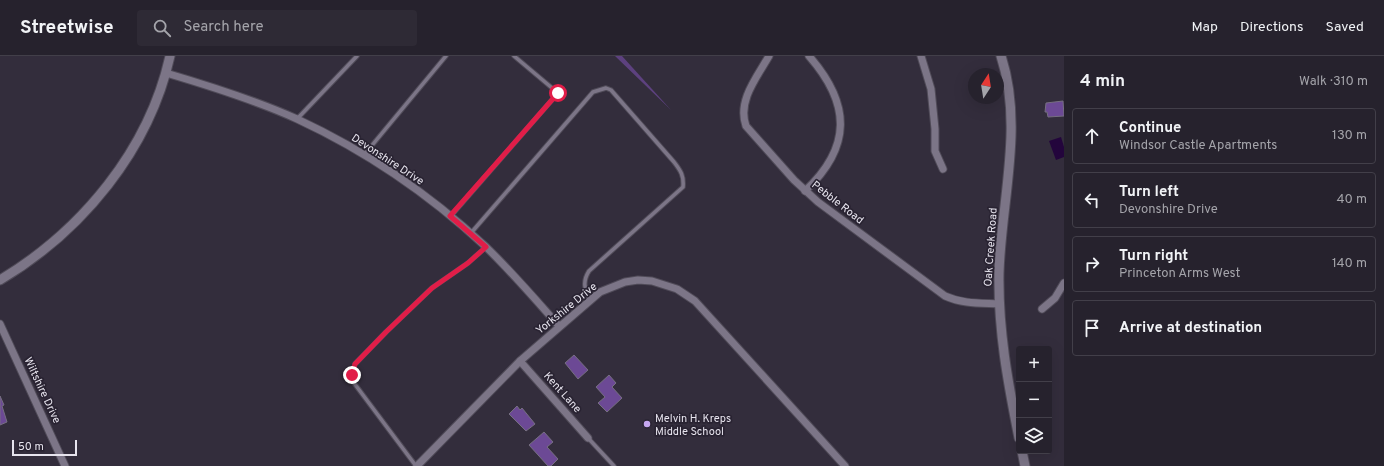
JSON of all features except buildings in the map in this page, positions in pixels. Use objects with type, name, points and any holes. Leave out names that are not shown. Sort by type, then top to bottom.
[{"type":"street","points":[[0,280],[22,267],[54,242],[86,211],[119,171],[142,130],[166,73],[170,56]]},
{"type":"street","name":"Pebble Road","points":[[769,56],[745,99],[743,117],[746,126],[805,191],[945,296],[959,302],[970,304],[999,304]]},
{"type":"street","points":[[805,191],[829,164],[836,153],[840,133],[838,107],[834,94],[820,68],[809,56]]},
{"type":"street","points":[[921,56],[931,89],[934,114],[935,151],[942,169]]},
{"type":"street","name":"Oak Creek Road","points":[[1001,56],[1007,82],[1012,123],[999,271],[999,304],[1005,366],[1016,423]]},
{"type":"street","name":"Devonshire Drive","points":[[166,73],[254,102],[297,120],[364,155],[398,176],[471,233],[516,278],[559,326]]},
{"type":"street","name":"Yorkshire Drive","points":[[416,466],[520,361],[590,300],[612,286],[638,280],[664,284],[687,294],[695,301],[845,466]]},
{"type":"street","points":[[1042,309],[1055,298],[1064,283]]},
{"type":"street","name":"Wiltshire Drive","points":[[0,324],[65,466]]},
{"type":"street","name":"Kent Lane","points":[[520,361],[588,438]]},
{"type":"street","points":[[1023,454],[1025,466]]},
{"type":"lane","points":[[297,120],[357,56]]},
{"type":"lane","points":[[364,155],[446,56]]},
{"type":"lane","points":[[450,216],[558,93],[514,56]]},
{"type":"lane","points":[[471,233],[593,92],[606,88],[611,90],[674,162],[683,174],[684,181],[683,187],[589,271],[584,288],[590,300]]},
{"type":"lane","points":[[416,466],[354,383],[352,375],[353,369],[355,364],[386,332],[432,288],[468,263],[486,247]]},
{"type":"lane","points":[[588,438],[614,466]]},
{"type":"shaded area","points":[[615,56],[622,56],[671,110]]},
{"type":"shaded area","points":[[1061,137],[1064,147],[1064,157],[1056,160],[1049,141]]},
{"type":"place","name":"Melvin H. Kreps Middle School","points":[[647,424]]},
{"type":"route","points":[[352,375],[355,364],[432,288],[468,263],[486,247],[450,216],[457,210],[558,93]]}]
